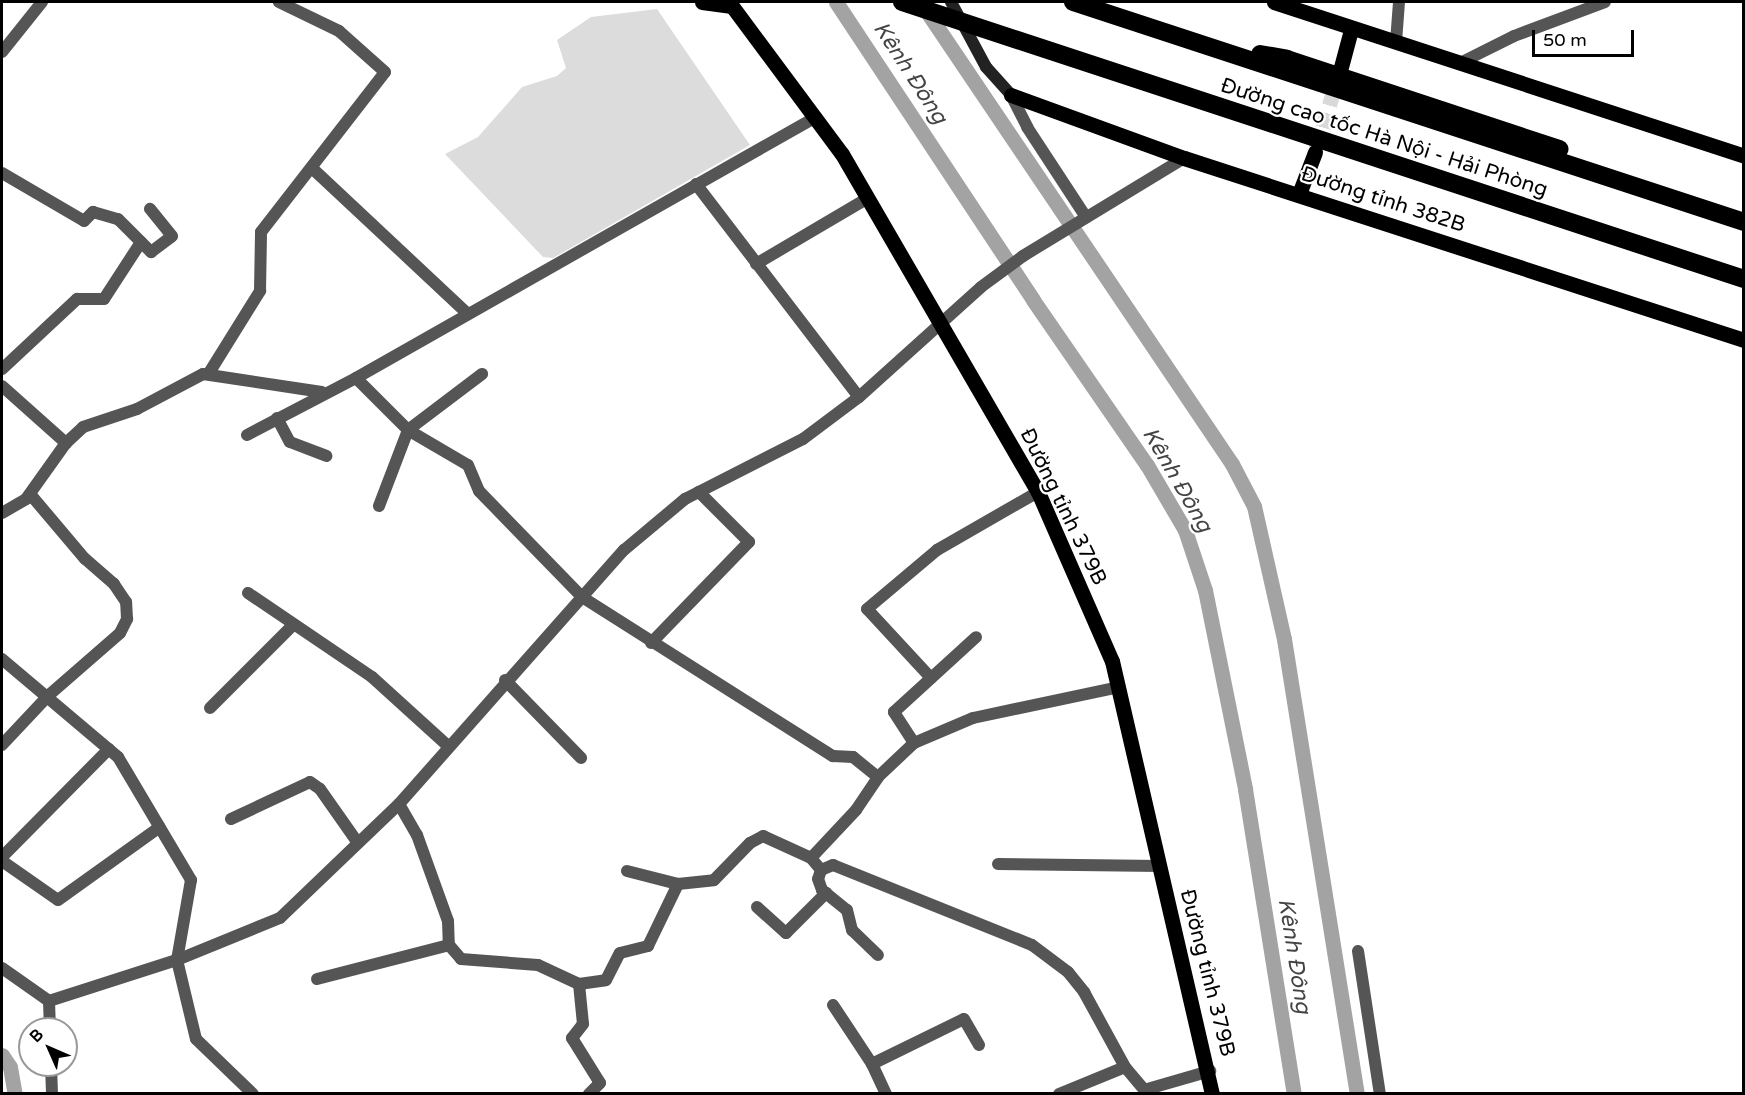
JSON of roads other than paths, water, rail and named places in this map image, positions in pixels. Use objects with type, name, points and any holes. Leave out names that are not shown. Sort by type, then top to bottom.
[{"type":"highway","name":"Đường cao tốc Hà Nội - Hải Phòng","points":[[902,2],[1743,279]]},
{"type":"highway","name":"Đường cao tốc Hà Nội - Hải Phòng","points":[[1073,2],[1743,222]]},
{"type":"highway","points":[[1198,44],[1287,59],[1743,209]]},
{"type":"main road","points":[[702,2],[730,4]]},
{"type":"main road","points":[[951,2],[986,67],[1011,95]]},
{"type":"main road","points":[[1274,2],[1743,156]]},
{"type":"main road","name":"Đường tỉnh 379B","points":[[730,4],[816,117],[868,198],[941,320],[1038,492],[1112,661],[1210,1071],[1212,1094]]},
{"type":"main road","points":[[1341,68],[1351,28]]},
{"type":"main road","name":"Đường tỉnh 382B","points":[[1011,95],[1184,158],[1743,340]]},
{"type":"main road","points":[[1299,194],[1315,152]]},
{"type":"street","points":[[2,52],[42,2]]},
{"type":"street","points":[[2,513],[30,494],[66,443],[90,422],[137,409],[209,373],[260,291],[261,232],[313,169],[385,72],[339,31],[279,2]]},
{"type":"street","points":[[1396,42],[1399,2]]},
{"type":"street","points":[[1462,62],[1514,36],[1605,2]]},
{"type":"street","points":[[1011,95],[1027,127],[1084,218]]},
{"type":"street","points":[[247,435],[322,392],[356,378],[466,312],[816,117]]},
{"type":"street","points":[[49,1001],[177,960],[280,918],[399,804],[505,680],[624,550],[699,492],[803,439],[859,397],[941,320],[1023,256],[1184,158]]},
{"type":"street","points":[[313,169],[466,312]]},
{"type":"street","points":[[2,173],[84,221],[93,212],[118,219],[151,252],[172,237],[150,209]]},
{"type":"street","points":[[696,184],[859,397]]},
{"type":"street","points":[[756,264],[868,198]]},
{"type":"street","points":[[2,369],[77,299],[104,299],[141,242]]},
{"type":"street","points":[[209,373],[322,392]]},
{"type":"street","points":[[379,506],[408,430],[482,374]]},
{"type":"street","points":[[356,378],[408,430],[468,465],[479,491],[582,597],[651,643],[833,756],[852,757],[878,777]]},
{"type":"street","points":[[2,386],[66,443]]},
{"type":"street","points":[[277,418],[290,442],[326,456]]},
{"type":"street","points":[[651,643],[749,542],[699,492]]},
{"type":"street","points":[[932,678],[867,609],[937,550],[1038,492]]},
{"type":"street","points":[[2,745],[49,695],[120,633],[127,619],[126,602],[114,584],[85,559],[30,494]]},
{"type":"street","points":[[248,593],[372,677],[448,746]]},
{"type":"street","points":[[210,708],[293,625]]},
{"type":"street","points":[[914,743],[894,712],[976,637]]},
{"type":"street","points":[[2,659],[49,695],[118,757],[191,880],[177,960],[196,1039],[253,1094]]},
{"type":"street","points":[[505,680],[581,758]]},
{"type":"street","points":[[811,858],[856,810],[878,777],[914,743],[973,718],[1119,687]]},
{"type":"street","points":[[109,748],[2,859],[58,900],[160,827]]},
{"type":"street","points":[[231,819],[310,782],[320,789],[358,843]]},
{"type":"street","points":[[399,804],[417,835],[448,921],[449,945],[461,959],[537,965],[579,984],[606,980],[620,953],[648,946],[678,884]]},
{"type":"street","points":[[627,871],[678,884],[714,880],[750,843],[763,836],[811,858],[821,870]]},
{"type":"street","points":[[998,864],[1160,866]]},
{"type":"street","points":[[878,956],[852,930],[847,910],[826,893],[818,879],[821,870],[832,865],[1032,945],[1068,972],[1084,992],[1125,1067],[1145,1092],[1210,1071]]},
{"type":"street","points":[[757,908],[786,933],[826,893]]},
{"type":"street","points":[[317,979],[449,945]]},
{"type":"street","points":[[1358,951],[1380,1094]]},
{"type":"street","points":[[2,968],[49,1001]]},
{"type":"street","points":[[579,984],[583,1024],[572,1038],[600,1083],[589,1094]]},
{"type":"street","points":[[49,1001],[50,1017]]},
{"type":"street","points":[[833,1005],[872,1064],[886,1094]]},
{"type":"street","points":[[872,1064],[964,1019],[979,1045]]},
{"type":"street","points":[[1059,1094],[1125,1067]]},
{"type":"street","points":[[51,1077],[52,1094]]},
{"type":"waterway","name":"Kênh Đông","points":[[836,2],[1033,300],[1147,465],[1185,530],[1205,590],[1245,789],[1294,1094]]},
{"type":"waterway","points":[[923,6],[1232,464],[1254,506],[1284,639],[1357,1094]]},
{"type":"waterway","points":[[2,1055],[10,1067],[15,1094]]},
{"type":"tunnel","points":[[1316,149],[1338,77]]}]
